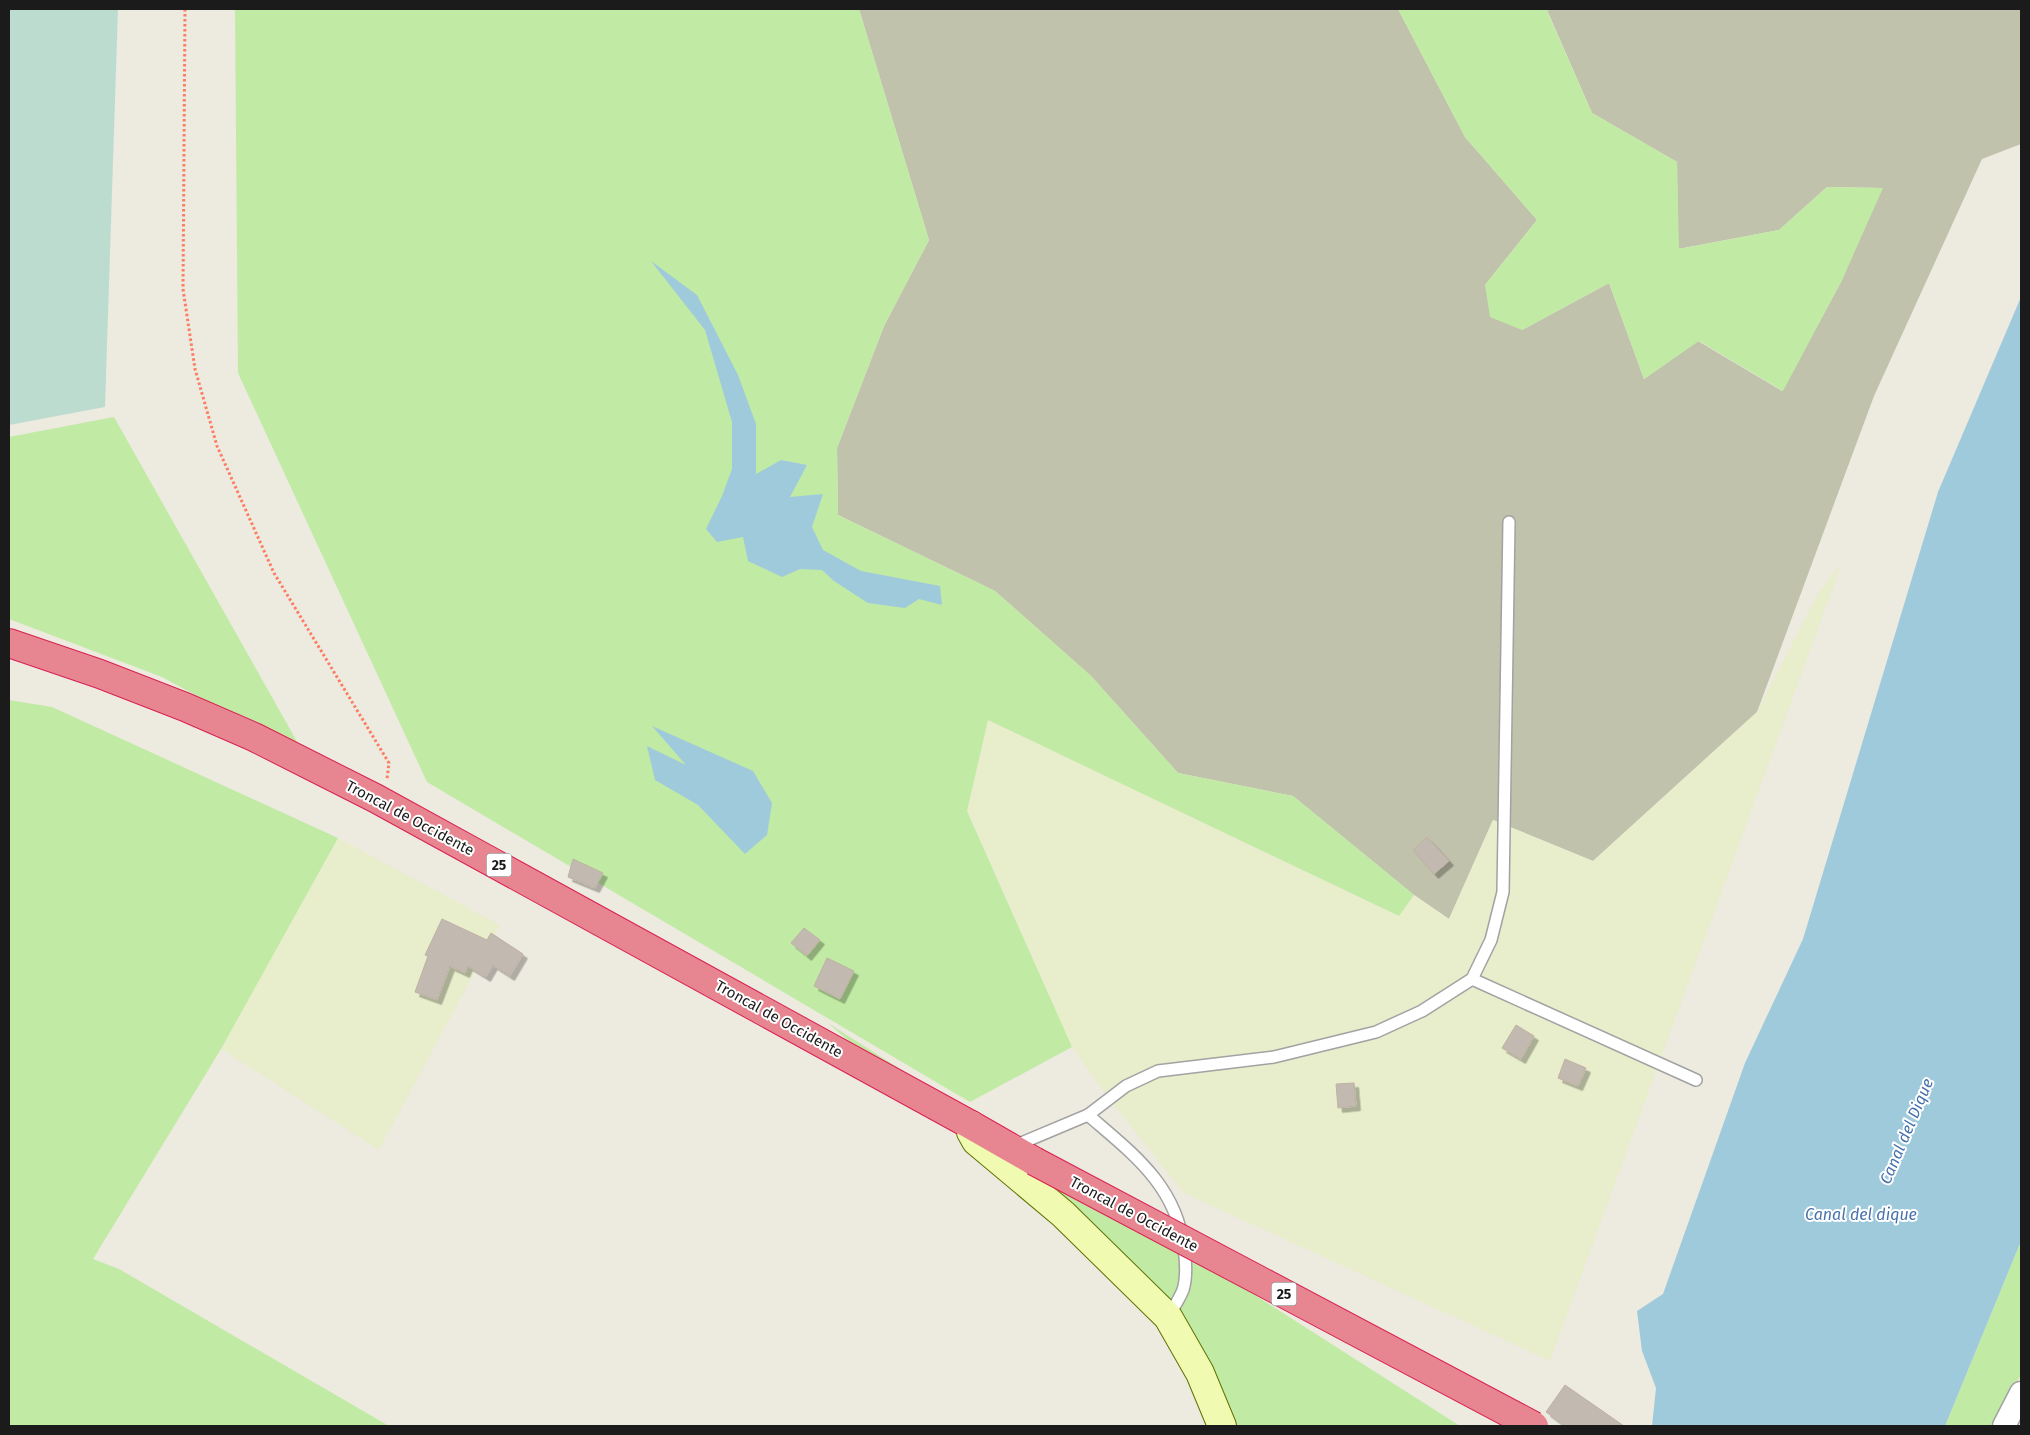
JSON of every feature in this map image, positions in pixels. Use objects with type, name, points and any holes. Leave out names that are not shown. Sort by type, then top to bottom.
[{"type":"highway","name":"Troncal de Occidente","points":[[9,643],[100,674],[185,707],[254,737],[375,798],[971,1124],[1034,1161],[1534,1426]]},
{"type":"street","points":[[971,1124],[971,1132],[976,1141],[1063,1214],[1168,1317],[1200,1373],[1222,1426]]},
{"type":"street","points":[[2004,1426],[2021,1393]]},
{"type":"lane","points":[[1010,1147],[1088,1115],[1126,1086],[1158,1071],[1274,1057],[1376,1032],[1422,1011],[1472,978],[1491,940],[1503,892],[1509,522]]},
{"type":"lane","points":[[1472,978],[1696,1080]]},
{"type":"lane","points":[[1088,1115],[1155,1176],[1172,1203],[1180,1223],[1186,1259],[1185,1276],[1183,1289],[1168,1317]]},
{"type":"path","points":[[185,9],[183,289],[195,369],[217,446],[274,574],[389,763],[387,779],[375,798]]},
{"type":"shaded area","points":[[9,9],[118,9],[105,407],[9,425]]},
{"type":"shaded area","points":[[859,9],[1398,9],[1465,137],[1537,220],[1485,285],[1522,330],[1609,283],[1644,379],[1698,341],[1782,391],[1841,282],[1882,188],[1827,187],[1779,230],[1678,249],[1677,162],[1592,113],[1547,10],[2021,9],[2021,144],[1982,159],[1874,396],[1757,712],[1593,861],[1493,820],[1449,919],[1414,895],[1293,796],[1178,773],[1091,676],[995,591],[838,515],[837,448],[884,326],[929,240]]},
{"type":"shaded area","points":[[1842,563],[1550,1361],[1184,1193],[1110,1100],[1072,1047],[967,810],[988,720],[1399,916],[1414,895],[1449,919],[1493,820],[1593,861],[1757,712],[1819,592]]},
{"type":"shaded area","points":[[338,838],[500,925],[379,1150],[221,1049]]},
{"type":"green space","points":[[235,9],[859,9],[929,240],[884,326],[837,448],[838,515],[995,591],[1091,676],[1178,773],[1293,796],[1414,895],[1399,916],[988,720],[967,811],[1072,1047],[970,1102],[427,782],[238,373]]},
{"type":"green space","points":[[1398,9],[1553,9],[1547,11],[1592,113],[1677,162],[1679,249],[1779,230],[1827,187],[1883,188],[1841,282],[1783,391],[1699,341],[1644,379],[1609,283],[1522,330],[1490,317],[1485,285],[1537,220],[1465,137]]},
{"type":"green space","points":[[114,417],[304,754],[162,677],[9,619],[9,437]]},
{"type":"green space","points":[[9,700],[52,707],[338,838],[221,1049],[93,1259],[119,1269],[389,1426],[9,1426]]},
{"type":"green space","points":[[828,1023],[1460,1426],[1219,1426],[1168,1317]]},
{"type":"green space","points":[[2021,1241],[2021,1375],[1991,1425],[1945,1426]]},
{"type":"water","points":[[651,261],[697,295],[738,375],[756,424],[756,474],[781,460],[807,465],[790,497],[823,494],[812,527],[823,550],[861,571],[940,586],[942,605],[919,599],[905,608],[868,603],[834,581],[822,570],[800,569],[782,577],[748,561],[743,537],[717,542],[706,529],[722,496],[732,469],[732,422],[705,330]]},
{"type":"water","name":"Canal del dique","points":[[2021,297],[2021,1241],[1945,1426],[1652,1426],[1656,1388],[1642,1351],[1637,1311],[1663,1294],[1745,1063],[1803,939],[1938,492]]},
{"type":"water","points":[[652,726],[753,771],[772,803],[767,835],[745,854],[698,805],[655,780],[647,746],[686,765]]},
{"type":"building","points":[[1427,837],[1449,861],[1434,874],[1413,850]]},
{"type":"building","points":[[573,859],[603,873],[595,888],[568,877]]},
{"type":"building","points":[[442,919],[487,940],[491,933],[523,954],[510,976],[493,965],[486,977],[468,966],[465,973],[450,966],[437,1000],[415,992],[428,956],[425,955]]},
{"type":"building","points":[[804,928],[820,940],[807,956],[791,943]]},
{"type":"building","points":[[827,958],[854,971],[840,999],[814,986]]},
{"type":"building","points":[[1516,1025],[1534,1036],[1521,1059],[1502,1048]]},
{"type":"building","points":[[1565,1059],[1586,1068],[1578,1086],[1558,1078]]},
{"type":"building","points":[[1354,1083],[1356,1106],[1338,1108],[1336,1084]]},
{"type":"building","points":[[1565,1385],[1624,1426],[1565,1426],[1546,1412]]},
{"type":"water label","name":"Canal del Dique","points":[[1906,1131]]}]
